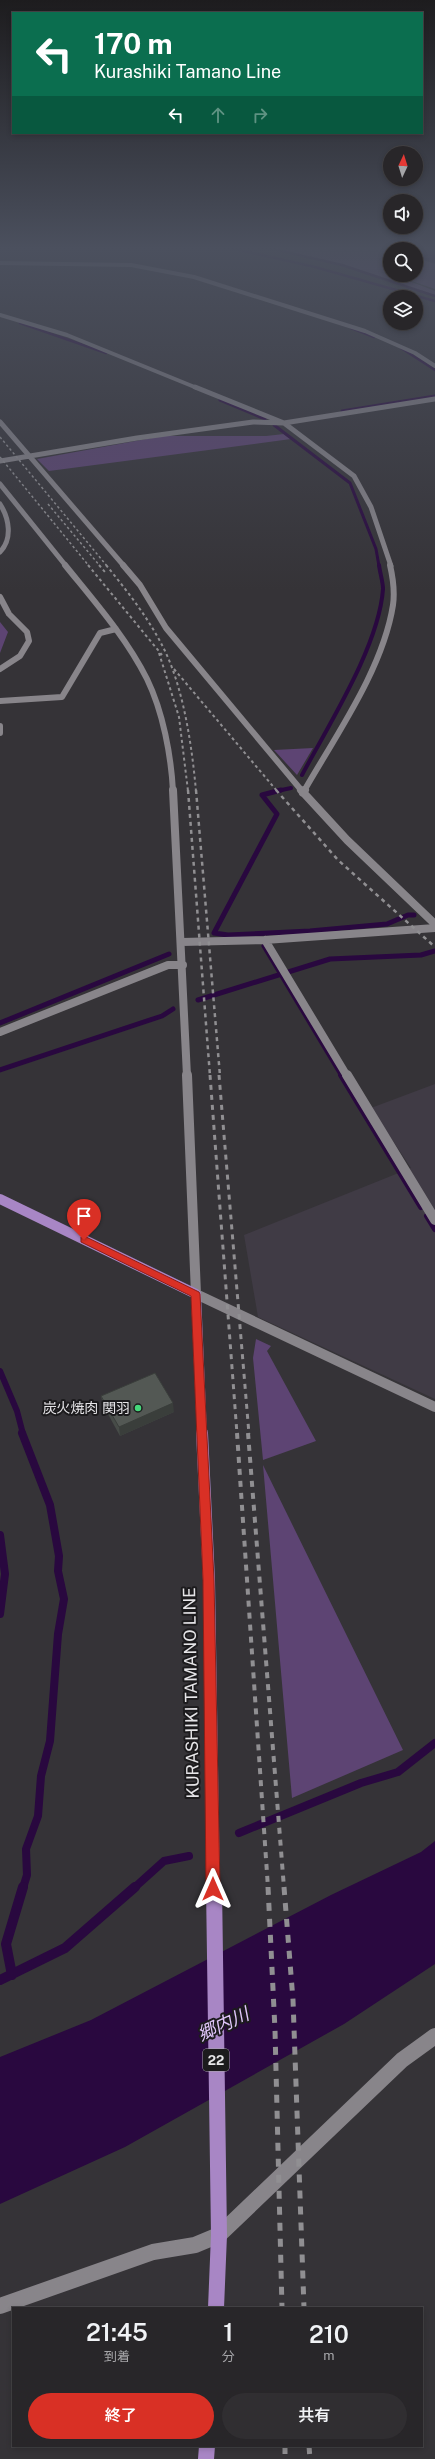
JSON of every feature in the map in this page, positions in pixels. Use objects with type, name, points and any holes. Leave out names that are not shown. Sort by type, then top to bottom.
[{"type":"main road","points":[[0,1199],[196,1294]]},
{"type":"main road","name":"KURASHIKI TAMANO LINE","points":[[196,1294],[209,1580],[219,2234],[216,2307]]},
{"type":"main road","points":[[206,2459],[207,2447]]},
{"type":"street","points":[[132,361],[284,423],[354,476],[363,486],[387,550],[394,585],[393,604],[371,669],[303,793]]},
{"type":"street","points":[[0,461],[104,446],[137,438],[230,425],[260,422],[284,423],[435,399]]},
{"type":"street","points":[[0,422],[140,585],[166,628],[303,793],[347,840],[435,924]]},
{"type":"street","points":[[0,484],[116,629],[147,679],[155,697],[165,732],[173,788],[182,942],[196,1294],[435,1407]]},
{"type":"street","points":[[0,504],[8,520],[7,541],[4,549],[0,552]]},
{"type":"street","points":[[0,542],[7,541]]},
{"type":"street","points":[[0,597],[8,612],[28,635],[29,641],[25,650],[16,661],[0,669]]},
{"type":"street","points":[[0,701],[62,697],[100,633],[116,629]]},
{"type":"street","points":[[0,726],[0,733]]},
{"type":"street","points":[[182,942],[265,940],[435,928]]},
{"type":"street","points":[[265,940],[435,1220]]},
{"type":"street","points":[[0,1032],[168,965],[183,965]]},
{"type":"street","points":[[0,2306],[153,2252],[195,2245],[219,2234],[402,2060],[435,2036]]},
{"type":"shaded area","points":[[284,434],[291,439],[49,471],[37,459],[163,436],[266,436]]},
{"type":"shaded area","points":[[0,622],[8,632],[0,653]]},
{"type":"shaded area","points":[[313,748],[297,775],[274,750]]},
{"type":"shaded area","points":[[435,1084],[435,1399],[258,1317],[244,1235],[411,1168],[371,1108]]},
{"type":"shaded area","points":[[256,1339],[271,1346],[267,1351],[316,1441],[263,1460],[253,1358]]},
{"type":"shaded area","points":[[263,1465],[403,1750],[292,1798]]},
{"type":"water","name":"郷内川","points":[[435,1841],[435,1964],[344,2024],[125,2147],[0,2204],[0,2057],[91,2020],[331,1895],[421,1852]]},
{"type":"building","name":"炭火焼肉 関羽","points":[[155,1373],[173,1403],[119,1427],[101,1396]]},
{"type":"waterway","points":[[421,361],[435,370]]},
{"type":"waterway","points":[[342,411],[435,396]]},
{"type":"waterway","points":[[220,400],[265,419]]},
{"type":"waterway","points":[[274,425],[350,483],[376,549],[379,566]]},
{"type":"waterway","points":[[302,775],[351,684],[372,635],[379,611],[383,589],[379,565]]},
{"type":"waterway","points":[[278,791],[291,788]]},
{"type":"waterway","points":[[278,791],[262,795],[277,814],[214,933],[228,935],[310,931],[387,924],[408,915],[414,915]]},
{"type":"waterway","points":[[264,946],[281,974]]},
{"type":"waterway","points":[[281,974],[330,959],[421,955],[435,951]]},
{"type":"waterway","points":[[0,1023],[169,954]]},
{"type":"waterway","points":[[198,1000],[281,974]]},
{"type":"waterway","points":[[281,974],[342,1076]]},
{"type":"waterway","points":[[0,1070],[162,1016],[173,1009]]},
{"type":"waterway","points":[[341,1075],[421,1207]]},
{"type":"waterway","points":[[427,1216],[435,1229]]},
{"type":"waterway","points":[[0,1371],[17,1411],[23,1434]]},
{"type":"waterway","points":[[22,1433],[50,1505],[59,1556],[58,1571],[64,1599],[58,1634],[50,1741],[41,1776],[38,1816],[26,1849],[27,1875],[23,1888]]},
{"type":"waterway","points":[[0,1535],[5,1574],[0,1614]]},
{"type":"waterway","points":[[239,1833],[361,1783],[398,1772],[435,1743]]},
{"type":"waterway","points":[[134,1888],[164,1861],[189,1856]]},
{"type":"waterway","points":[[12,1974],[6,1944],[23,1887]]},
{"type":"waterway","points":[[12,1974],[65,1948],[135,1887]]},
{"type":"waterway","points":[[0,1980],[12,1974]]},
{"type":"railway","points":[[0,437],[107,566]]},
{"type":"railway","points":[[0,457],[89,566]]},
{"type":"railway","points":[[48,504],[100,566]]},
{"type":"railway","points":[[88,565],[162,655]]},
{"type":"railway","points":[[99,565],[105,572]]},
{"type":"railway","points":[[106,565],[146,617],[172,667],[186,720],[196,791]]},
{"type":"railway","points":[[159,653],[179,717],[188,791]]},
{"type":"railway","points":[[174,669],[277,791]]},
{"type":"railway","points":[[188,790],[210,1076]]},
{"type":"railway","points":[[196,790],[220,1076]]},
{"type":"railway","points":[[276,790],[338,860],[435,947]]},
{"type":"railway","points":[[210,1075],[237,1434]]},
{"type":"railway","points":[[219,1075],[249,1434]]},
{"type":"railway","points":[[237,1433],[268,1888]]},
{"type":"railway","points":[[248,1433],[284,1888]]},
{"type":"railway","points":[[268,1887],[275,2030],[282,2307]]},
{"type":"railway","points":[[284,1887],[293,2000],[304,2307]]},
{"type":"railway","points":[[285,2447],[285,2459]]},
{"type":"railway","points":[[309,2447],[310,2459]]},
{"type":"place","name":"炭火焼肉 関羽","points":[[138,1408]]},
{"type":"route","points":[[84,1240],[196,1294],[209,1580],[213,1889]]}]
